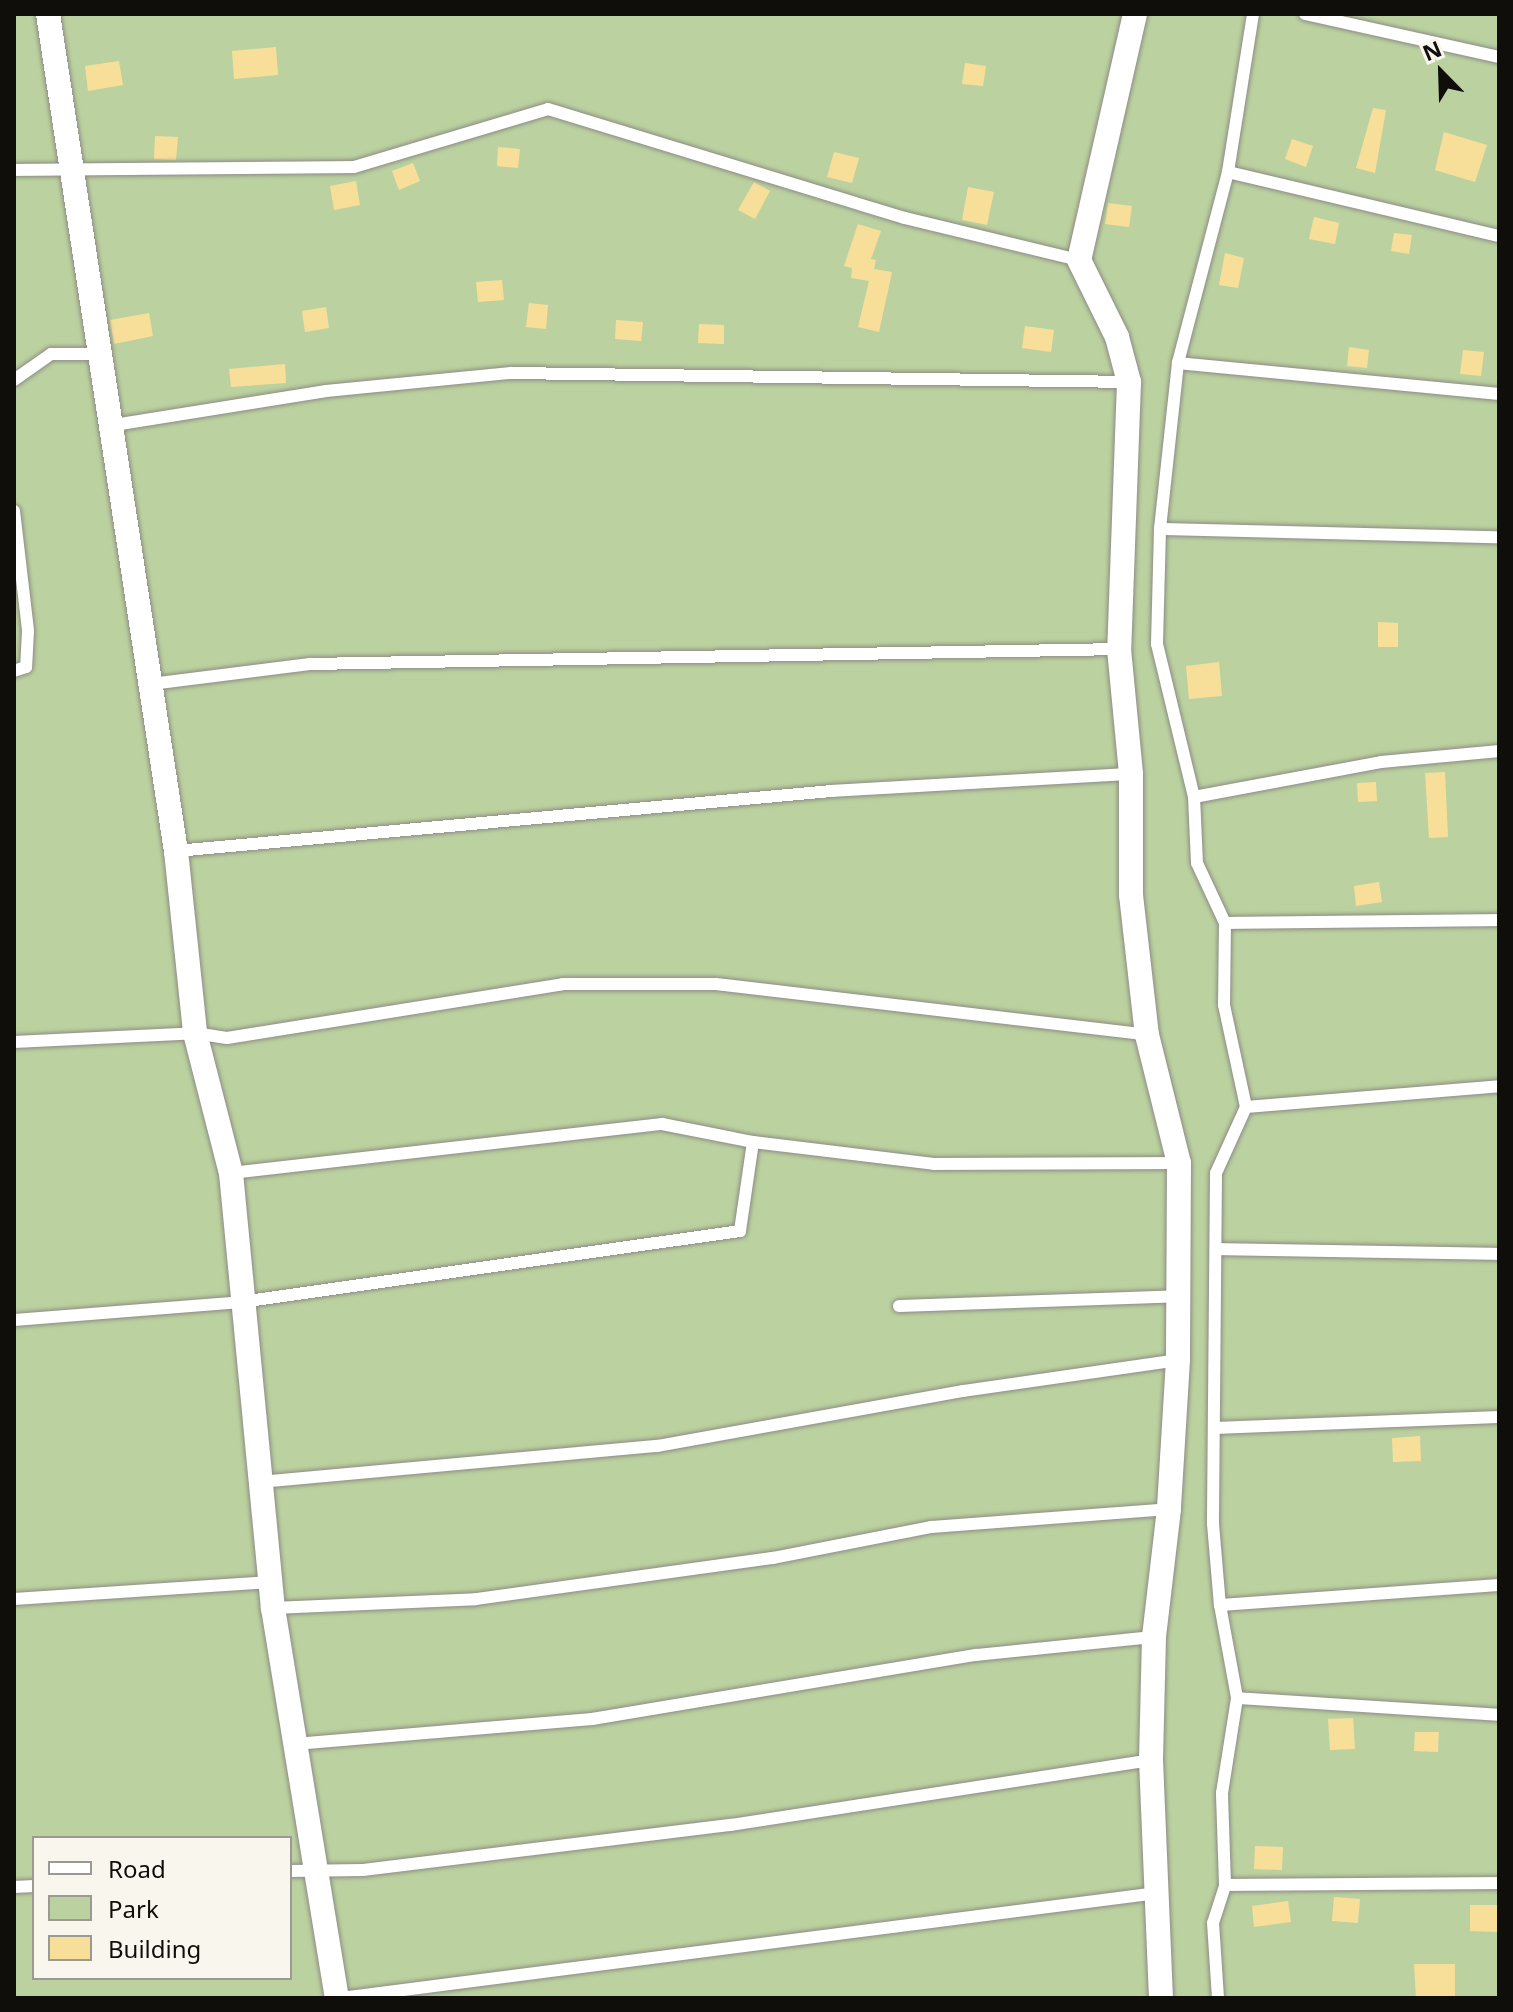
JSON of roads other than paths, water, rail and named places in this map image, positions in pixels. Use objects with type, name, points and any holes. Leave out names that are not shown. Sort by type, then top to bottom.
[{"type":"street","points":[[48,14],[99,354],[114,425],[176,851],[195,1033],[231,1173],[241,1302],[273,1608],[339,1998]]},
{"type":"street","points":[[1135,14],[1079,260],[1117,337],[1129,382],[1119,649],[1131,774],[1131,895],[1147,1035],[1179,1163],[1178,1360],[1169,1509],[1154,1637],[1151,1760],[1161,1998]]},
{"type":"lane","points":[[1218,1998],[1213,1923],[1225,1885],[1222,1793],[1237,1698],[1220,1605],[1213,1524],[1212,1325],[1218,1249],[1216,1173],[1246,1107],[1224,1005],[1225,923],[1197,863],[1194,797],[1157,644],[1160,529],[1178,363],[1228,172],[1253,14]]},
{"type":"lane","points":[[1305,14],[1499,57]]},
{"type":"lane","points":[[14,170],[354,167],[548,109],[905,218],[1079,260]]},
{"type":"lane","points":[[1228,172],[1499,236]]},
{"type":"lane","points":[[14,380],[51,354],[99,354]]},
{"type":"lane","points":[[1178,363],[1499,394]]},
{"type":"lane","points":[[114,425],[326,391],[511,373],[1129,382]]},
{"type":"lane","points":[[14,511],[28,631],[26,667],[14,671]]},
{"type":"lane","points":[[1160,529],[1499,537]]},
{"type":"lane","points":[[151,684],[325,663],[1119,649]]},
{"type":"lane","points":[[1194,797],[1381,762],[1499,751]]},
{"type":"lane","points":[[176,851],[832,791],[1131,774]]},
{"type":"lane","points":[[1225,923],[1499,920]]},
{"type":"lane","points":[[14,1042],[195,1033],[227,1038],[563,984],[716,984],[1147,1035]]},
{"type":"lane","points":[[1246,1107],[1499,1086]]},
{"type":"lane","points":[[231,1173],[662,1124],[753,1142],[934,1164],[1179,1163]]},
{"type":"lane","points":[[14,1320],[241,1302],[740,1231],[753,1142]]},
{"type":"lane","points":[[1218,1249],[1499,1254]]},
{"type":"lane","points":[[899,1306],[1179,1296]]},
{"type":"lane","points":[[260,1482],[657,1446],[963,1391],[1178,1360]]},
{"type":"lane","points":[[1214,1428],[1499,1417]]},
{"type":"lane","points":[[273,1608],[476,1599],[773,1558],[931,1527],[1169,1509]]},
{"type":"lane","points":[[14,1599],[270,1582]]},
{"type":"lane","points":[[1220,1605],[1499,1585]]},
{"type":"lane","points":[[295,1744],[592,1719],[976,1655],[1154,1637]]},
{"type":"lane","points":[[1237,1698],[1499,1715]]},
{"type":"lane","points":[[292,1871],[363,1870],[731,1825],[1151,1760]]},
{"type":"lane","points":[[1225,1885],[1499,1883]]},
{"type":"lane","points":[[339,1998],[1157,1893]]}]
